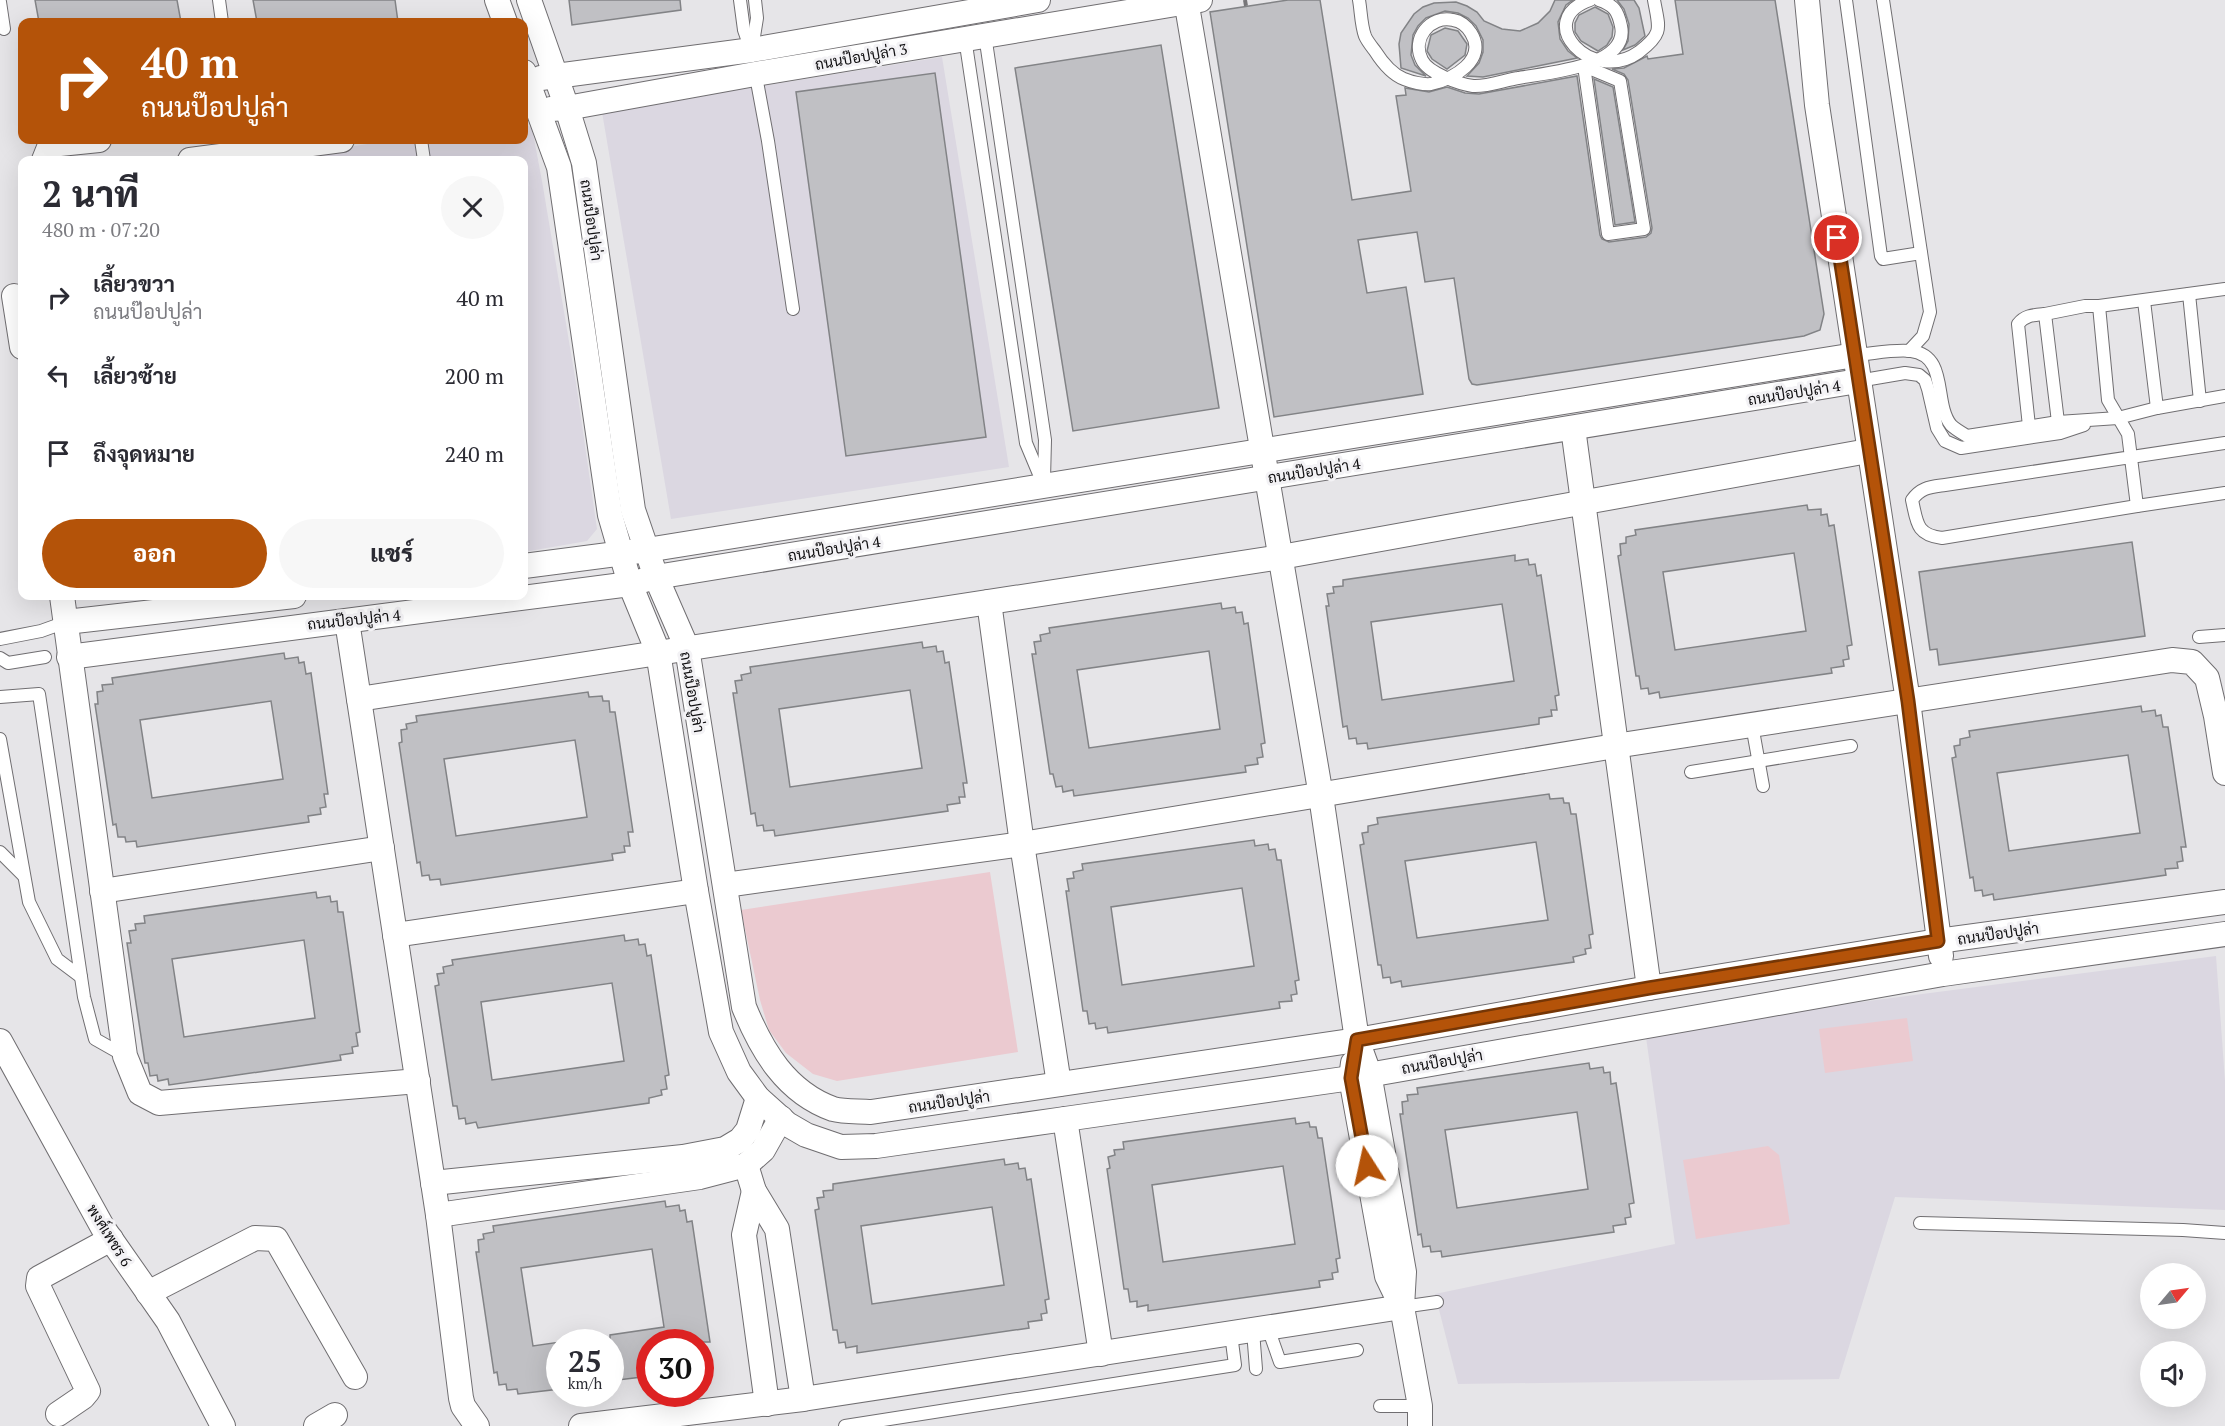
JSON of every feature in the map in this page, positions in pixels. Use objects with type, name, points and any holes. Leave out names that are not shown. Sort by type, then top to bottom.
[{"type":"street","points":[[497,0],[504,18]]},
{"type":"street","name":"ถนนป๊อปปูล่า","points":[[529,0],[585,163],[633,510],[656,577],[687,648],[744,1007],[756,1037],[785,1079],[816,1101],[835,1110],[871,1112],[1357,1040],[1649,988],[1938,941],[2225,902]]},
{"type":"street","name":"ถนนป๊อปปูล่า 3","points":[[528,78],[752,50],[970,6],[1038,0]]},
{"type":"street","points":[[1794,0],[1817,105]]},
{"type":"street","points":[[1807,0],[1817,105],[1868,451],[1908,701],[1943,974]]},
{"type":"street","points":[[1191,1],[1262,451],[1321,796],[1357,1040],[1360,1076],[1404,1272],[1401,1307],[1420,1416]]},
{"type":"street","name":"ถนนป๊อปปูล่า 3","points":[[531,111],[567,108],[1191,1]]},
{"type":"street","name":"ถนนป๊อปปูล่า","points":[[528,94],[531,111],[559,167],[610,515],[630,584],[658,652],[721,1032],[739,1072],[758,1098],[806,1135],[841,1147],[876,1146],[1360,1076],[1943,974],[2225,934]]},
{"type":"street","points":[[46,156],[50,145],[60,144]]},
{"type":"street","points":[[209,156],[309,144]]},
{"type":"street","points":[[15,296],[18,318]]},
{"type":"street","name":"ถนนป๊อปปูล่า 4","points":[[528,566],[647,550],[1854,355]]},
{"type":"street","name":"ถนนป๊อปปูล่า 4","points":[[528,597],[630,584],[656,577],[1858,381]]},
{"type":"street","points":[[1573,428],[1585,502],[1615,746],[1649,988]]},
{"type":"street","points":[[359,699],[1281,557],[1868,451]]},
{"type":"street","points":[[1044,486],[1049,513]]},
{"type":"street","points":[[63,600],[124,1056],[140,1093],[159,1103],[418,1081]]},
{"type":"street","points":[[66,622],[246,600]]},
{"type":"street","points":[[279,600],[279,627]]},
{"type":"street","name":"ถนนป๊อปปูล่า 4","points":[[69,657],[279,627],[347,621],[508,600]]},
{"type":"street","points":[[989,602],[1022,844],[1059,1084]]},
{"type":"street","points":[[347,621],[434,1184],[461,1398],[471,1420],[477,1426]]},
{"type":"street","points":[[725,885],[1022,844],[1615,746],[2172,660],[2192,662],[2207,678],[2225,772]]},
{"type":"street","points":[[102,891],[382,848]]},
{"type":"street","points":[[395,935],[696,891]]},
{"type":"street","name":"พงศ์เพชร 6","points":[[0,1041],[111,1239],[168,1321],[223,1426]]},
{"type":"street","points":[[434,1184],[683,1157],[725,1149],[740,1140],[748,1130],[758,1098]]},
{"type":"street","points":[[438,1215],[700,1177],[746,1165],[763,1150],[781,1118]]},
{"type":"street","points":[[1065,1119],[1101,1354]]},
{"type":"street","points":[[746,1165],[754,1191],[777,1228],[803,1399]]},
{"type":"street","points":[[754,1191],[744,1235],[767,1404]]},
{"type":"street","points":[[148,1293],[255,1238],[276,1239],[355,1377]]},
{"type":"street","points":[[58,1414],[88,1391],[38,1286],[39,1278],[111,1239]]},
{"type":"street","points":[[581,1426],[803,1399],[1401,1307]]},
{"type":"lane","points":[[219,0],[221,18]]},
{"type":"lane","points":[[740,0],[744,30],[752,50],[768,141],[793,309]]},
{"type":"lane","points":[[752,50],[758,18],[755,0]]},
{"type":"lane","points":[[1359,0],[1365,36],[1383,65],[1403,79],[1429,84],[1438,81],[1448,77],[1458,74],[1471,62],[1475,45],[1473,36],[1461,23],[1444,19],[1428,26],[1419,41],[1418,50],[1426,66],[1432,72],[1441,75],[1452,79],[1474,86],[1584,66],[1614,50],[1623,35],[1616,9],[1599,0]]},
{"type":"lane","points":[[1590,0],[1576,7],[1570,14],[1567,31],[1569,40],[1581,53],[1609,62],[1633,56],[1655,39],[1659,28],[1654,0]]},
{"type":"lane","points":[[1846,0],[1881,256],[1884,259],[1921,253]]},
{"type":"lane","points":[[1883,0],[1930,312],[1923,336],[1909,351]]},
{"type":"lane","points":[[0,2],[4,29]]},
{"type":"lane","points":[[975,37],[1045,440],[1044,486]]},
{"type":"lane","points":[[975,37],[1026,443],[1044,486]]},
{"type":"lane","points":[[1584,66],[1620,81],[1644,229],[1608,234],[1584,66]]},
{"type":"lane","points":[[2029,426],[2018,324],[2022,318],[2085,306],[2144,301],[2225,289]]},
{"type":"lane","points":[[2189,294],[2200,401]]},
{"type":"lane","points":[[2144,301],[2157,408]]},
{"type":"lane","points":[[2099,306],[2108,400],[2128,434],[2137,506]]},
{"type":"lane","points":[[2045,314],[2058,422]]},
{"type":"lane","points":[[1854,355],[1918,352],[1929,360],[1939,377],[1944,408],[1951,424],[1967,436],[2058,422],[2118,418],[2157,408],[2225,396]]},
{"type":"lane","points":[[1858,381],[1905,373],[1919,375],[1925,380],[1937,428],[1945,441],[1961,448],[2060,433],[2100,420]]},
{"type":"lane","points":[[2225,443],[1925,488],[1912,500],[1922,532],[1930,537],[1942,538],[2225,493]]},
{"type":"lane","points":[[0,639],[41,631],[66,622]]},
{"type":"lane","points":[[2199,638],[2225,635]]},
{"type":"lane","points":[[0,658],[8,663],[45,657]]},
{"type":"lane","points":[[0,697],[39,694],[81,977],[95,1039],[124,1056]]},
{"type":"lane","points":[[1752,725],[1764,786]]},
{"type":"lane","points":[[0,739],[29,902],[57,959],[81,977]]},
{"type":"lane","points":[[1691,772],[1851,746]]},
{"type":"lane","points":[[0,852],[24,876]]},
{"type":"lane","points":[[1920,1222],[2171,1229],[2225,1233]]},
{"type":"lane","points":[[1401,1307],[1437,1302]]},
{"type":"lane","points":[[1251,1331],[1280,1362],[1357,1350]]},
{"type":"lane","points":[[1251,1331],[1257,1369]]},
{"type":"lane","points":[[846,1426],[1235,1365],[1251,1331]]},
{"type":"lane","points":[[1380,1406],[1420,1416]]},
{"type":"path","points":[[1245,0],[1246,6]]},
{"type":"shaded area","points":[[942,57],[1009,467],[671,519],[602,112]]},
{"type":"shaded area","points":[[528,126],[532,128],[576,383],[597,529],[587,541],[528,551],[528,156],[293,156],[367,144],[528,144]]},
{"type":"shaded area","points":[[990,872],[1018,1052],[837,1081],[813,1074],[786,1053],[769,1030],[760,1000],[741,910]]},
{"type":"shaded area","points":[[2216,956],[2225,1081],[2225,1210],[1895,1197],[1839,1379],[1458,1384],[1435,1294],[1675,1244],[1645,1030]]},
{"type":"shaded area","points":[[1907,1018],[1913,1061],[1825,1073],[1819,1029]]},
{"type":"shaded area","points":[[1768,1146],[1779,1155],[1790,1224],[1696,1239],[1683,1160]]},
{"type":"building","points":[[35,0],[177,0],[180,18],[38,18]]},
{"type":"building","points":[[253,0],[395,0],[397,18],[256,18]]},
{"type":"building","points":[[569,0],[680,0],[681,10],[572,25]]},
{"type":"building","points":[[1288,0],[1320,0],[1352,200],[1411,191],[1396,96],[1406,95],[1405,88],[1429,92],[1447,87],[1465,93],[1479,94],[1577,76],[1600,235],[1602,239],[1609,242],[1646,237],[1651,233],[1652,228],[1628,80],[1624,74],[1612,69],[1624,68],[1647,56],[1648,59],[1683,54],[1675,0],[1775,0],[1824,314],[1820,330],[1804,336],[1477,385],[1472,384],[1469,379],[1454,278],[1425,282],[1417,232],[1358,240],[1367,293],[1406,287],[1423,394],[1274,417],[1210,12]]},
{"type":"building","points":[[1555,0],[1573,0],[1566,5],[1558,22],[1560,39],[1568,51],[1577,58],[1483,77],[1467,76],[1479,63],[1483,52],[1483,40],[1476,26],[1468,18],[1458,13],[1445,11],[1426,18],[1413,35],[1411,55],[1415,65],[1426,76],[1401,68],[1399,44],[1401,33],[1414,14],[1423,7],[1434,3],[1456,2],[1477,12],[1484,21],[1502,29],[1520,31],[1538,23],[1550,11]]},
{"type":"building","points":[[1617,0],[1634,0],[1639,8],[1645,36],[1635,45],[1623,50],[1628,41],[1629,24],[1624,9]]},
{"type":"building","points":[[1595,7],[1608,14],[1613,27],[1612,37],[1607,45],[1598,51],[1581,41],[1575,32],[1575,23],[1579,15]]},
{"type":"building","points":[[1445,28],[1458,31],[1467,44],[1465,55],[1447,69],[1432,59],[1427,51],[1431,35]]},
{"type":"building","points":[[1161,45],[1219,408],[1073,431],[1015,68]]},
{"type":"building","points":[[935,73],[986,437],[846,456],[796,92]]},
{"type":"building","points":[[1594,79],[1613,87],[1635,222],[1615,225]]},
{"type":"building","points":[[1807,505],[1808,510],[1821,509],[1821,515],[1827,514],[1829,526],[1834,525],[1852,645],[1847,646],[1849,659],[1843,660],[1844,666],[1831,668],[1832,673],[1660,698],[1659,692],[1649,694],[1648,688],[1641,689],[1639,676],[1636,676],[1618,556],[1621,555],[1620,544],[1626,543],[1626,537],[1636,535],[1635,530]],"holes":[[[1794,553],[1806,631],[1675,650],[1663,572]]]},
{"type":"building","points":[[2132,542],[2145,636],[1939,665],[1937,649],[1930,650],[1919,572]]},
{"type":"building","points":[[1515,555],[1515,561],[1528,559],[1529,565],[1535,564],[1537,576],[1541,575],[1559,695],[1555,696],[1557,710],[1551,710],[1552,716],[1539,718],[1539,724],[1368,749],[1367,743],[1357,744],[1356,738],[1349,739],[1347,726],[1343,727],[1326,606],[1329,606],[1327,594],[1334,593],[1333,587],[1343,586],[1343,580]],"holes":[[[1502,604],[1514,681],[1382,700],[1371,622]]]},
{"type":"building","points":[[1221,603],[1222,609],[1235,607],[1236,613],[1242,612],[1244,624],[1248,623],[1265,743],[1261,744],[1263,757],[1257,758],[1258,764],[1245,766],[1246,772],[1074,796],[1073,790],[1063,792],[1062,786],[1056,787],[1053,774],[1050,774],[1032,654],[1036,654],[1034,642],[1041,641],[1040,635],[1050,633],[1049,628]],"holes":[[[1209,651],[1220,729],[1089,748],[1077,670]]]},
{"type":"building","points":[[922,642],[923,648],[936,646],[937,652],[943,651],[945,663],[949,662],[967,783],[963,783],[965,797],[959,797],[960,803],[947,805],[948,811],[775,836],[774,830],[764,831],[763,825],[757,826],[755,813],[751,814],[733,693],[737,693],[735,681],[742,680],[741,675],[751,673],[750,667]],"holes":[[[910,690],[922,768],[790,787],[779,709]]]},
{"type":"building","points":[[284,653],[285,659],[298,657],[299,663],[304,662],[306,674],[311,673],[328,794],[324,794],[326,807],[320,808],[321,814],[308,816],[309,822],[137,847],[136,841],[126,842],[125,837],[118,837],[116,824],[113,825],[95,704],[98,704],[97,692],[103,691],[102,685],[113,684],[112,678]],"holes":[[[271,701],[283,779],[152,798],[140,720]]]},
{"type":"building","points":[[588,692],[589,697],[602,696],[603,701],[609,701],[610,712],[615,712],[633,832],[628,832],[630,846],[624,846],[625,852],[612,854],[613,860],[441,885],[440,879],[430,880],[429,875],[422,876],[420,862],[417,863],[399,743],[402,742],[401,730],[407,729],[406,724],[417,722],[416,716]],"holes":[[[575,740],[587,817],[456,836],[444,759]]]},
{"type":"building","points":[[2141,706],[2142,712],[2155,710],[2156,716],[2161,715],[2163,727],[2168,727],[2186,847],[2181,847],[2183,861],[2177,862],[2178,868],[2165,869],[2166,875],[1994,900],[1993,894],[1983,896],[1982,890],[1975,891],[1973,877],[1970,878],[1952,758],[1956,757],[1954,746],[1960,745],[1960,739],[1970,737],[1969,731]],"holes":[[[2128,755],[2140,833],[2009,851],[1997,773]]]},
{"type":"building","points":[[1549,794],[1550,799],[1563,798],[1564,803],[1569,803],[1571,814],[1576,814],[1593,934],[1589,935],[1591,948],[1585,949],[1586,954],[1573,957],[1574,962],[1402,987],[1401,981],[1391,983],[1390,977],[1383,978],[1381,965],[1378,965],[1360,845],[1364,844],[1362,833],[1368,832],[1368,826],[1378,824],[1377,818]],"holes":[[[1536,842],[1548,920],[1417,938],[1405,861]]]},
{"type":"building","points":[[1254,840],[1255,846],[1268,844],[1269,850],[1275,849],[1277,860],[1281,860],[1299,980],[1295,981],[1297,994],[1291,995],[1292,1001],[1279,1002],[1280,1008],[1108,1033],[1107,1027],[1096,1029],[1095,1023],[1089,1024],[1087,1011],[1083,1011],[1066,891],[1069,891],[1067,879],[1074,878],[1073,872],[1083,870],[1082,864]],"holes":[[[1242,888],[1254,966],[1122,985],[1111,907]]]},
{"type":"building","points":[[316,892],[317,898],[330,896],[331,902],[337,901],[338,912],[343,912],[360,1032],[356,1033],[358,1046],[352,1047],[353,1053],[340,1055],[341,1060],[169,1085],[168,1079],[158,1081],[157,1075],[150,1076],[148,1063],[145,1063],[127,943],[131,943],[129,931],[136,930],[135,924],[145,923],[144,916]],"holes":[[[304,940],[315,1018],[184,1037],[172,959]]]},
{"type":"building","points":[[624,935],[625,941],[638,939],[639,945],[645,944],[647,956],[651,955],[669,1075],[665,1076],[667,1089],[661,1090],[662,1095],[649,1098],[649,1103],[478,1128],[476,1122],[466,1124],[465,1118],[459,1119],[457,1106],[453,1106],[435,986],[439,985],[437,974],[444,973],[443,967],[453,965],[452,960]],"holes":[[[612,983],[624,1061],[492,1080],[481,1002]]]},
{"type":"building","points":[[1589,1063],[1590,1069],[1603,1067],[1604,1073],[1610,1072],[1611,1084],[1616,1083],[1634,1203],[1629,1204],[1631,1217],[1625,1218],[1626,1224],[1613,1226],[1614,1232],[1442,1257],[1441,1251],[1431,1252],[1430,1246],[1423,1247],[1421,1234],[1418,1235],[1400,1114],[1403,1114],[1402,1102],[1408,1101],[1407,1095],[1418,1094],[1417,1088]],"holes":[[[1577,1112],[1588,1189],[1457,1208],[1445,1130]]]},
{"type":"building","points":[[1295,1118],[1296,1124],[1309,1122],[1310,1127],[1316,1127],[1318,1138],[1322,1138],[1340,1258],[1336,1259],[1338,1272],[1332,1273],[1333,1279],[1319,1281],[1320,1287],[1148,1311],[1148,1305],[1137,1307],[1137,1301],[1130,1302],[1128,1289],[1124,1289],[1107,1169],[1110,1168],[1108,1157],[1115,1155],[1114,1150],[1124,1149],[1123,1142]],"holes":[[[1283,1166],[1295,1244],[1163,1262],[1152,1185]]]},
{"type":"building","points":[[1004,1159],[1005,1165],[1018,1163],[1019,1169],[1025,1168],[1027,1180],[1031,1179],[1049,1299],[1045,1300],[1047,1313],[1041,1314],[1042,1320],[1028,1322],[1029,1328],[857,1353],[857,1346],[846,1348],[845,1342],[839,1343],[837,1330],[833,1330],[815,1210],[819,1209],[817,1198],[824,1197],[823,1191],[833,1190],[833,1184]],"holes":[[[992,1207],[1004,1285],[872,1304],[861,1226]]]},
{"type":"building","points":[[665,1201],[666,1207],[679,1205],[680,1211],[685,1210],[687,1222],[692,1221],[708,1329],[650,1329],[664,1327],[652,1249],[521,1268],[533,1346],[546,1344],[546,1391],[518,1394],[517,1389],[507,1390],[506,1384],[499,1385],[497,1372],[494,1373],[476,1252],[479,1252],[478,1240],[484,1239],[483,1234],[494,1232],[493,1226]]},
{"type":"building","points":[[636,1331],[636,1378],[624,1379],[624,1333]]},
{"type":"route","points":[[1367,1166],[1351,1078],[1357,1040],[1649,988],[1938,941],[1908,701],[1837,238]]}]
